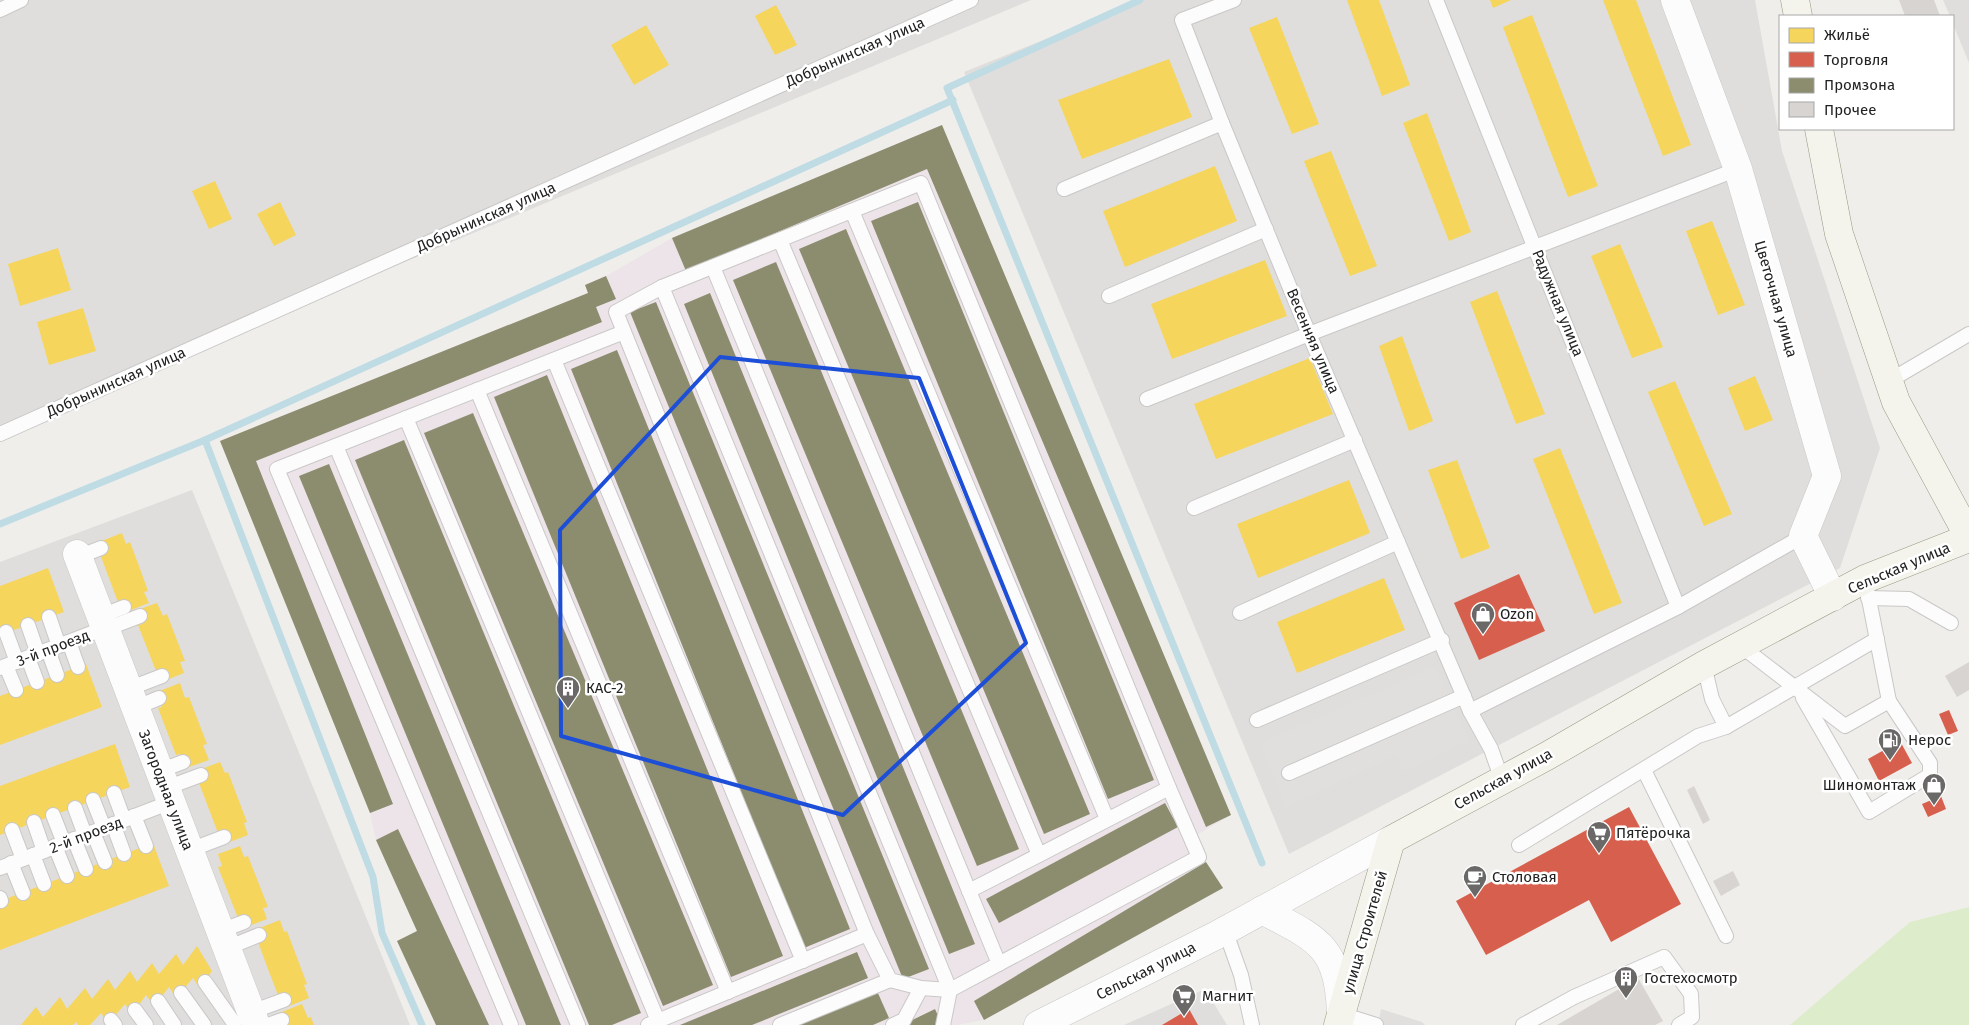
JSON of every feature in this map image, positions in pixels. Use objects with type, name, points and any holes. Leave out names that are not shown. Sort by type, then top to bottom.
[{"type":"main road","points":[[1795,0],[1798,15]]},
{"type":"main road","points":[[1819,130],[1838,234],[1896,402],[1969,538]]},
{"type":"main road","name":"Сельская улица","points":[[1391,840],[1502,780],[1704,665],[1833,597],[1867,588],[1969,538]]},
{"type":"main road","name":"улица Строителей","points":[[1340,1019],[1391,840]]},
{"type":"street","name":"Цветочная улица","points":[[1675,0],[1738,170],[1827,476],[1804,536]]},
{"type":"street","points":[[1804,536],[1833,597]]},
{"type":"street","name":"Загородная улица","points":[[85,553],[109,620],[141,698],[170,781],[190,850],[230,934],[248,1022]]},
{"type":"street","name":"Сельская улица","points":[[1038,1025],[1225,930],[1391,840]]},
{"type":"street","points":[[1262,910],[1316,939],[1332,958],[1340,983],[1340,1019]]},
{"type":"lane","points":[[0,10],[21,0]]},
{"type":"lane","name":"Добрынинская улица","points":[[0,434],[971,0]]},
{"type":"lane","name":"Весенняя улица","points":[[1234,0],[1182,20],[1222,123],[1310,334],[1398,542],[1442,640],[1470,711],[1491,749],[1502,780]]},
{"type":"lane","name":"Радужная улица","points":[[1436,0],[1678,607]]},
{"type":"lane","points":[[1064,189],[1222,123]]},
{"type":"lane","points":[[1147,399],[1310,334],[1738,170]]},
{"type":"lane","points":[[780,1025],[890,980],[920,988],[950,990],[1199,857],[921,183],[662,287],[616,312],[866,934],[890,980]]},
{"type":"lane","points":[[852,211],[1107,819]]},
{"type":"lane","points":[[1109,296],[1266,229]]},
{"type":"lane","points":[[780,240],[1039,855]]},
{"type":"lane","points":[[713,267],[999,964]]},
{"type":"lane","points":[[662,287],[950,990],[944,1025]]},
{"type":"lane","points":[[511,1025],[277,469],[624,332]]},
{"type":"lane","points":[[1889,381],[1969,334]]},
{"type":"lane","points":[[554,360],[803,961]]},
{"type":"lane","points":[[477,390],[728,992]]},
{"type":"lane","points":[[406,418],[653,1023],[866,934]]},
{"type":"lane","points":[[1194,508],[1355,440]]},
{"type":"lane","points":[[336,446],[578,1025]]},
{"type":"lane","points":[[1470,711],[1678,607],[1804,536]]},
{"type":"lane","points":[[1240,613],[1398,542]]},
{"type":"lane","points":[[1796,689],[1869,812],[1930,776],[1930,763],[1889,701],[1867,588],[1909,599],[1951,623]]},
{"type":"lane","name":"3-й проезд","points":[[33,656],[109,620],[140,616]]},
{"type":"lane","points":[[16,690],[49,617]]},
{"type":"lane","points":[[28,625],[38,682]]},
{"type":"lane","points":[[6,632],[57,675]]},
{"type":"lane","points":[[1519,845],[1698,736],[1726,727],[1796,689],[1877,639]]},
{"type":"lane","points":[[1257,720],[1442,640]]},
{"type":"lane","points":[[1740,646],[1845,726],[1889,701]]},
{"type":"lane","points":[[33,656],[78,667]]},
{"type":"lane","points":[[1704,665],[1712,699],[1726,727]]},
{"type":"lane","points":[[141,698],[162,676]]},
{"type":"lane","points":[[1289,773],[1464,696]]},
{"type":"lane","points":[[1644,770],[1726,936]]},
{"type":"lane","name":"2-й проезд","points":[[60,844],[170,781],[200,775]]},
{"type":"lane","points":[[969,891],[1169,788]]},
{"type":"lane","points":[[60,844],[114,793]]},
{"type":"lane","points":[[23,893],[94,800]]},
{"type":"lane","points":[[44,884],[74,808]]},
{"type":"lane","points":[[53,815],[67,876]]},
{"type":"lane","points":[[34,822],[86,869]]},
{"type":"lane","points":[[12,830],[60,844],[105,862]]},
{"type":"lane","points":[[190,850],[224,837]]},
{"type":"lane","points":[[60,844],[146,846]]},
{"type":"lane","points":[[60,844],[124,854]]},
{"type":"lane","points":[[1225,930],[1241,975],[1252,1025]]},
{"type":"lane","points":[[230,934],[259,935]]},
{"type":"lane","points":[[1523,1025],[1574,997],[1664,957],[1691,994],[1692,1017],[1679,1025]]},
{"type":"lane","points":[[205,982],[248,1022],[284,1000]]},
{"type":"lane","points":[[893,1025],[904,1020],[920,988]]},
{"type":"lane","points":[[181,992],[204,1025]]},
{"type":"lane","points":[[158,1002],[174,1025]]},
{"type":"lane","points":[[135,1010],[146,1025]]},
{"type":"lane","points":[[1340,1019],[1376,1025]]},
{"type":"highlighted area","points":[[720,357],[919,378],[1026,643],[843,815],[561,736],[560,530]]},
{"type":"shaded area","points":[[0,0],[1031,0],[0,431]]},
{"type":"shaded area","points":[[1143,0],[1755,0],[1782,151],[1880,448],[1840,568],[1289,854],[964,72]]},
{"type":"shaded area","points":[[1943,0],[1969,0],[1969,63],[1954,26],[1954,15],[1950,15]]},
{"type":"shaded area","points":[[942,125],[1231,815],[1197,835],[1206,862],[1223,888],[984,1020],[957,1025],[436,1025],[397,941],[417,931],[376,840],[370,813],[220,441],[588,293],[585,285],[606,276],[672,238]]},
{"type":"shaded area","points":[[192,490],[410,1025],[0,1025],[0,562]]},
{"type":"shaded area","points":[[1434,667],[1469,740],[1404,772],[1395,755],[1286,808],[1260,743]]},
{"type":"shaded area","points":[[1205,989],[1227,1025],[1124,1025]]},
{"type":"shaded area","points":[[1381,1009],[1422,1022],[1425,1025],[1378,1025]]},
{"type":"green space","points":[[1969,907],[1969,1025],[1790,1025],[1910,922]]},
{"type":"building: Жильё","points":[[1347,0],[1379,0],[1410,85],[1382,96]]},
{"type":"building: Жильё","points":[[1490,0],[1511,0],[1493,8]]},
{"type":"building: Жильё","points":[[1603,0],[1636,0],[1691,145],[1663,156]]},
{"type":"building: Жильё","points":[[776,5],[797,45],[775,55],[755,16]]},
{"type":"building: Жильё","points":[[1532,15],[1598,186],[1568,197],[1503,27]]},
{"type":"building: Жильё","points":[[1277,17],[1319,124],[1292,134],[1249,28]]},
{"type":"building: Жильё","points":[[646,25],[669,65],[634,85],[611,45]]},
{"type":"building: Жильё","points":[[1169,59],[1192,117],[1082,159],[1058,100]]},
{"type":"building: Жильё","points":[[1427,113],[1471,232],[1449,241],[1403,123]]},
{"type":"building: Жильё","points":[[1331,151],[1377,266],[1350,276],[1304,161]]},
{"type":"building: Жильё","points":[[1215,166],[1237,221],[1125,267],[1103,211]]},
{"type":"building: Жильё","points":[[215,181],[232,219],[209,229],[192,191]]},
{"type":"building: Жильё","points":[[280,202],[296,235],[274,246],[257,214]]},
{"type":"building: Жильё","points":[[1712,221],[1745,305],[1718,315],[1686,231]]},
{"type":"building: Жильё","points":[[1620,244],[1663,347],[1632,358],[1591,256]]},
{"type":"building: Жильё","points":[[58,248],[71,290],[20,306],[8,264]]},
{"type":"building: Жильё","points":[[1265,260],[1287,316],[1172,359],[1151,304]]},
{"type":"building: Жильё","points":[[1497,291],[1545,414],[1516,424],[1470,302]]},
{"type":"building: Жильё","points":[[83,308],[96,351],[49,365],[37,322]]},
{"type":"building: Жильё","points":[[1402,336],[1433,421],[1409,431],[1379,346]]},
{"type":"building: Жильё","points":[[1310,358],[1333,414],[1216,459],[1194,404]]},
{"type":"building: Жильё","points":[[1755,376],[1773,420],[1745,431],[1728,388]]},
{"type":"building: Жильё","points":[[1675,381],[1732,514],[1704,526],[1648,392]]},
{"type":"building: Жильё","points":[[1560,448],[1622,603],[1594,614],[1533,459]]},
{"type":"building: Жильё","points":[[1457,460],[1490,548],[1461,559],[1428,470]]},
{"type":"building: Жильё","points":[[1349,480],[1370,533],[1258,578],[1237,524]]},
{"type":"building: Жильё","points":[[122,533],[126,544],[130,542],[148,591],[144,592],[149,603],[126,612],[118,602],[100,554],[99,542]]},
{"type":"building: Жильё","points":[[48,568],[64,612],[0,635],[0,586]]},
{"type":"building: Жильё","points":[[1384,578],[1405,630],[1297,673],[1277,622]]},
{"type":"building: Жильё","points":[[157,603],[163,616],[167,614],[185,661],[180,662],[184,673],[164,681],[156,671],[138,625],[142,624],[137,610]]},
{"type":"building: Жильё","points":[[86,664],[102,707],[0,745],[0,696]]},
{"type":"building: Жильё","points":[[180,683],[185,698],[189,697],[207,744],[203,745],[209,760],[186,768],[180,754],[176,755],[158,708],[162,707],[157,692]]},
{"type":"building: Жильё","points":[[115,744],[130,787],[0,835],[0,786]]},
{"type":"building: Жильё","points":[[220,762],[225,773],[228,772],[247,822],[244,823],[248,835],[227,843],[222,831],[218,833],[199,783],[203,782],[199,770]]},
{"type":"building: Жильё","points":[[153,843],[169,886],[0,950],[0,901]]},
{"type":"building: Жильё","points":[[240,846],[244,857],[248,856],[268,907],[263,908],[267,919],[246,927],[238,918],[218,867],[222,866],[218,854]]},
{"type":"building: Жильё","points":[[280,920],[284,932],[287,931],[307,984],[304,985],[309,998],[287,1007],[281,993],[278,995],[258,942],[257,929]]},
{"type":"building: Жильё","points":[[197,946],[212,971],[200,989],[193,978],[176,998],[169,987],[154,1006],[146,995],[132,1015],[125,1004],[108,1024],[101,1013],[90,1025],[78,1025],[76,1022],[73,1025],[21,1025],[36,1007],[43,1017],[60,997],[67,1009],[85,988],[92,999],[108,979],[115,990],[130,971],[137,982],[152,963],[159,974],[176,954],[183,965]]},
{"type":"building: Жильё","points":[[302,1004],[308,1018],[311,1017],[314,1025],[283,1025],[279,1013]]},
{"type":"building: Торговля","points":[[1519,574],[1545,631],[1479,660],[1454,603]]},
{"type":"building: Торговля","points":[[1949,710],[1958,731],[1948,735],[1939,714]]},
{"type":"building: Торговля","name":"Нерос","points":[[1900,741],[1912,763],[1879,781],[1868,759]]},
{"type":"building: Торговля","name":"Шиномонтаж","points":[[1941,796],[1946,809],[1928,817],[1922,804]]},
{"type":"building: Торговля","name":"Пятёрочка","points":[[1629,807],[1681,904],[1611,942],[1589,900],[1486,955],[1456,901]]},
{"type":"building: Торговля","name":"Магнит","points":[[1189,1009],[1198,1025],[1162,1025]]},
{"type":"building: Промзона","points":[[942,125],[1231,815],[1206,827],[927,169],[686,271],[672,238]]},
{"type":"building: Промзона","points":[[918,202],[1154,780],[1108,799],[871,221]]},
{"type":"building: Промзона","points":[[846,229],[1090,814],[1044,834],[799,249]]},
{"type":"building: Промзона","points":[[776,262],[1019,849],[977,866],[733,280]]},
{"type":"building: Промзона","points":[[606,276],[616,299],[596,307],[602,322],[256,461],[393,804],[370,813],[220,441],[588,293],[585,285]]},
{"type":"building: Промзона","points":[[710,293],[975,944],[949,954],[684,304]]},
{"type":"building: Промзона","points":[[656,302],[929,969],[903,979],[630,312]]},
{"type":"building: Промзона","points":[[617,350],[850,929],[804,948],[571,369]]},
{"type":"building: Промзона","points":[[547,375],[783,956],[731,977],[494,397]]},
{"type":"building: Промзона","name":"КАС-2","points":[[473,413],[713,985],[663,1006],[424,433]]},
{"type":"building: Промзона","points":[[404,440],[641,1013],[612,1025],[589,1025],[355,460]]},
{"type":"building: Промзона","points":[[329,464],[561,1025],[526,1025],[299,476]]},
{"type":"building: Промзона","points":[[1165,803],[1178,827],[999,923],[986,899]]},
{"type":"building: Промзона","points":[[398,829],[489,1025],[436,1025],[397,941],[417,931],[376,840]]},
{"type":"building: Промзона","points":[[1206,862],[1223,888],[984,1020],[974,1001]]},
{"type":"building: Промзона","points":[[857,952],[868,978],[752,1025],[680,1025]]},
{"type":"building: Промзона","points":[[877,991],[889,1018],[873,1025],[796,1025]]},
{"type":"building: Промзона","points":[[935,1009],[942,1025],[902,1025]]},
{"type":"building: Прочее","points":[[1899,0],[1934,0],[1940,15],[1905,15]]},
{"type":"building: Прочее","points":[[1969,662],[1969,690],[1957,697],[1945,676]]},
{"type":"building: Прочее","points":[[1694,786],[1710,820],[1703,824],[1687,790]]},
{"type":"building: Прочее","points":[[1733,871],[1740,885],[1721,896],[1713,881]]},
{"type":"building: Прочее","name":"Гостехосмотр","points":[[1638,978],[1663,1021],[1655,1025],[1557,1025]]},
{"type":"waterway","points":[[1140,0],[947,88],[1262,863]]},
{"type":"waterway","points":[[0,524],[205,440],[953,100]]},
{"type":"waterway","points":[[205,440],[373,877],[382,933],[422,1025]]},
{"type":"place","name":"Ozon","points":[[1483,635]]},
{"type":"place","name":"КАС-2","points":[[568,709]]},
{"type":"place","name":"Нерос","points":[[1890,761]]},
{"type":"place","name":"Шиномонтаж","points":[[1934,806]]},
{"type":"place","name":"Пятёрочка","points":[[1599,854]]},
{"type":"place","name":"Столовая","points":[[1475,898]]},
{"type":"place","name":"Гостехосмотр","points":[[1626,999]]},
{"type":"place","name":"Магнит","points":[[1184,1017]]}]
